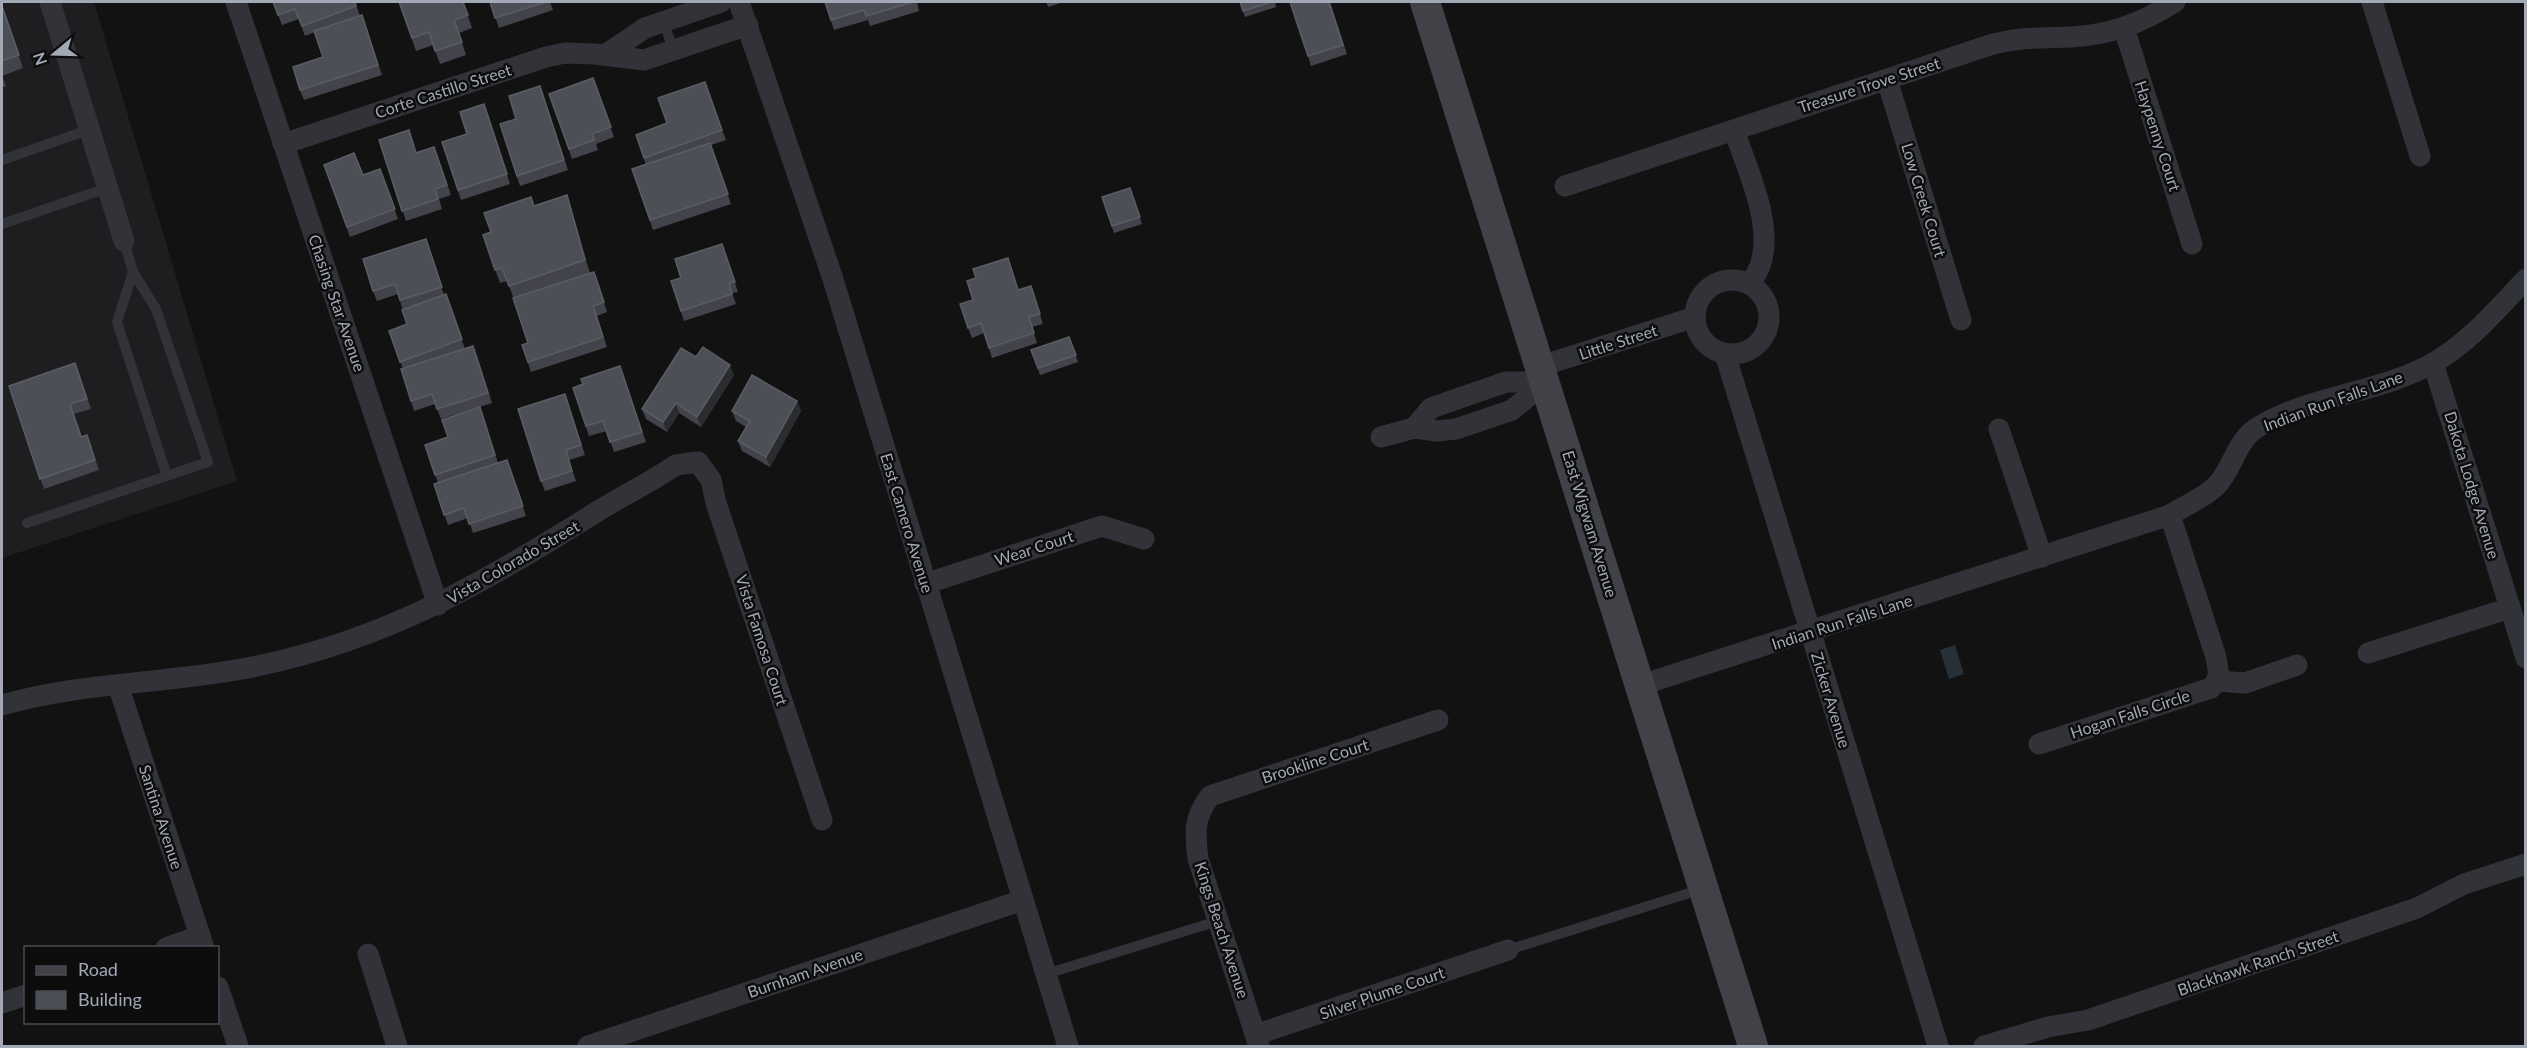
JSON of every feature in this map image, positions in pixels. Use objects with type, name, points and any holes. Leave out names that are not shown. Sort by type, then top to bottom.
[{"type":"main road","name":"East Wigwam Avenue","points":[[1425,2],[1753,1047]]},
{"type":"street","points":[[50,2],[124,241]]},
{"type":"street","name":"Chasing Star Avenue","points":[[236,2],[438,605]]},
{"type":"street","points":[[605,55],[631,35],[721,2]]},
{"type":"street","name":"East Camero Avenue","points":[[739,2],[832,276],[1068,1047]]},
{"type":"street","name":"Treasure Trove Street","points":[[1565,186],[2018,37],[2070,37],[2124,28],[2175,2]]},
{"type":"street","points":[[2372,2],[2420,156]]},
{"type":"street","name":"Corte Castillo Street","points":[[283,144],[546,57],[565,53],[644,60],[747,25]]},
{"type":"street","name":"Haypenny Court","points":[[2124,28],[2192,244]]},
{"type":"street","name":"Low Creek Court","points":[[1887,80],[1961,320]]},
{"type":"street","points":[[1734,130],[1761,214],[1764,242],[1761,264],[1750,284]]},
{"type":"street","name":"Indian Run Falls Lane","points":[[1641,685],[1810,633],[2170,515],[2217,486],[2244,441],[2256,428],[2277,417],[2379,385],[2433,363],[2468,339],[2526,279]]},
{"type":"street","points":[[1739,280],[1750,284],[1766,301],[1769,313],[1765,335],[1748,351],[1725,354],[1705,343],[1699,334],[1695,318],[1699,300],[1716,284],[1739,280]]},
{"type":"street","name":"Little Street","points":[[1543,374],[1695,318]]},
{"type":"street","name":"Zicker Avenue","points":[[1725,354],[1938,1047]]},
{"type":"street","name":"Dakota Lodge Avenue","points":[[2433,363],[2526,658]]},
{"type":"street","points":[[1414,428],[1431,408],[1506,382],[1543,374]]},
{"type":"street","points":[[1381,437],[1414,428],[1437,431],[1456,429],[1512,410],[1543,374]]},
{"type":"street","points":[[1999,429],[2042,557]]},
{"type":"street","name":"Vista Colorado Street","points":[[2,705],[65,691],[171,680],[268,664],[369,634],[438,605],[481,583],[676,465],[698,462]]},
{"type":"street","name":"Vista Famosa Court","points":[[698,462],[711,480],[716,503],[822,820]]},
{"type":"street","points":[[2170,515],[2215,654],[2219,671],[2218,681]]},
{"type":"street","name":"Wear Court","points":[[925,584],[1102,526],[1144,539]]},
{"type":"street","points":[[2368,653],[2510,608]]},
{"type":"street","name":"Hogan Falls Circle","points":[[2039,744],[2211,688],[2218,681],[2245,683],[2297,665]]},
{"type":"street","name":"Santina Avenue","points":[[118,686],[202,942]]},
{"type":"street","name":"Brookline Court","points":[[1199,812],[1210,796],[1438,720]]},
{"type":"street","name":"Kings Beach Avenue","points":[[1199,812],[1195,832],[1198,859],[1257,1041]]},
{"type":"street","name":"Blackhawk Ranch Street","points":[[1984,1047],[2048,1026],[2100,1017],[2417,908],[2464,884],[2526,864]]},
{"type":"street","name":"Burnham Avenue","points":[[588,1047],[1023,900]]},
{"type":"street","points":[[178,946],[202,942]]},
{"type":"street","name":"Silver Plume Court","points":[[1257,1041],[1508,951]]},
{"type":"street","points":[[368,954],[397,1047]]},
{"type":"street","points":[[219,990],[238,1047]]},
{"type":"street","points":[[2,1003],[24,996]]},
{"type":"lane","points":[[664,21],[673,50]]},
{"type":"lane","points":[[2,160],[88,130]]},
{"type":"lane","points":[[2,224],[107,188]]},
{"type":"lane","points":[[27,523],[208,462],[156,309],[133,272],[124,241]]},
{"type":"lane","points":[[133,272],[117,322],[167,476]]},
{"type":"lane","points":[[1508,951],[1704,888]]},
{"type":"lane","points":[[1046,974],[1218,921]]},
{"type":"shaded area","points":[[2,2],[94,2],[237,481],[2,558]]},
{"type":"shaded area","points":[[1955,645],[1964,674],[1949,679],[1940,650]]},
{"type":"building","points":[[273,2],[355,2],[356,6],[302,26],[295,9],[278,15]]},
{"type":"building","points":[[399,2],[463,2],[468,15],[454,20],[462,42],[435,51],[429,32],[412,38]]},
{"type":"building","points":[[490,2],[546,2],[495,18]]},
{"type":"building","points":[[825,2],[913,2],[866,16],[864,10],[831,20]]},
{"type":"building","points":[[1240,2],[1271,2],[1243,11]]},
{"type":"building","points":[[1290,2],[1329,2],[1343,45],[1308,56]]},
{"type":"building","points":[[2,6],[19,55],[2,61]]},
{"type":"building","points":[[362,15],[378,65],[300,90],[293,67],[323,57],[314,31]]},
{"type":"building","points":[[593,78],[611,127],[592,134],[594,140],[569,149],[549,94]]},
{"type":"building","points":[[705,82],[722,130],[644,158],[636,135],[667,123],[658,98]]},
{"type":"building","points":[[540,86],[564,160],[517,176],[500,124],[516,119],[509,96]]},
{"type":"building","points":[[484,104],[507,174],[458,190],[442,142],[467,134],[460,112]]},
{"type":"building","points":[[409,130],[416,153],[434,147],[447,185],[435,189],[438,199],[402,211],[379,140]]},
{"type":"building","points":[[710,143],[728,194],[650,220],[632,169]]},
{"type":"building","points":[[354,153],[363,175],[380,169],[395,209],[347,227],[324,165]]},
{"type":"building","points":[[1130,188],[1140,217],[1112,226],[1102,197]]},
{"type":"building","points":[[567,195],[585,260],[509,286],[502,268],[495,270],[483,235],[491,232],[484,213],[531,197],[534,206]]},
{"type":"building","points":[[426,239],[442,287],[400,300],[395,284],[373,291],[363,259]]},
{"type":"building","points":[[722,244],[735,282],[729,283],[732,294],[681,311],[671,281],[681,278],[675,259]]},
{"type":"building","points":[[1008,258],[1018,290],[1031,286],[1040,314],[1029,317],[1034,333],[989,348],[981,323],[968,328],[960,304],[973,300],[967,281],[976,278],[973,269]]},
{"type":"building","points":[[594,272],[604,302],[593,306],[603,337],[528,362],[522,345],[528,343],[513,298]]},
{"type":"building","points":[[446,294],[462,339],[400,362],[389,331],[407,324],[402,310]]},
{"type":"building","points":[[1069,337],[1076,355],[1038,368],[1031,350]]},
{"type":"building","points":[[473,346],[488,393],[437,409],[432,394],[411,401],[401,369]]},
{"type":"building","points":[[703,347],[730,365],[697,417],[676,403],[663,422],[642,409],[681,348],[696,357]]},
{"type":"building","points":[[75,363],[87,399],[70,404],[81,437],[87,435],[95,460],[40,479],[9,386]]},
{"type":"building","points":[[620,366],[642,432],[610,442],[603,421],[586,426],[573,388],[583,384],[581,379]]},
{"type":"building","points":[[752,375],[797,401],[766,457],[738,441],[750,421],[732,411]]},
{"type":"building","points":[[565,394],[581,445],[566,450],[572,471],[541,481],[518,409]]},
{"type":"building","points":[[480,407],[495,455],[435,475],[425,445],[448,437],[442,420]]},
{"type":"building","points":[[507,460],[523,506],[469,524],[464,508],[444,515],[434,484]]}]
